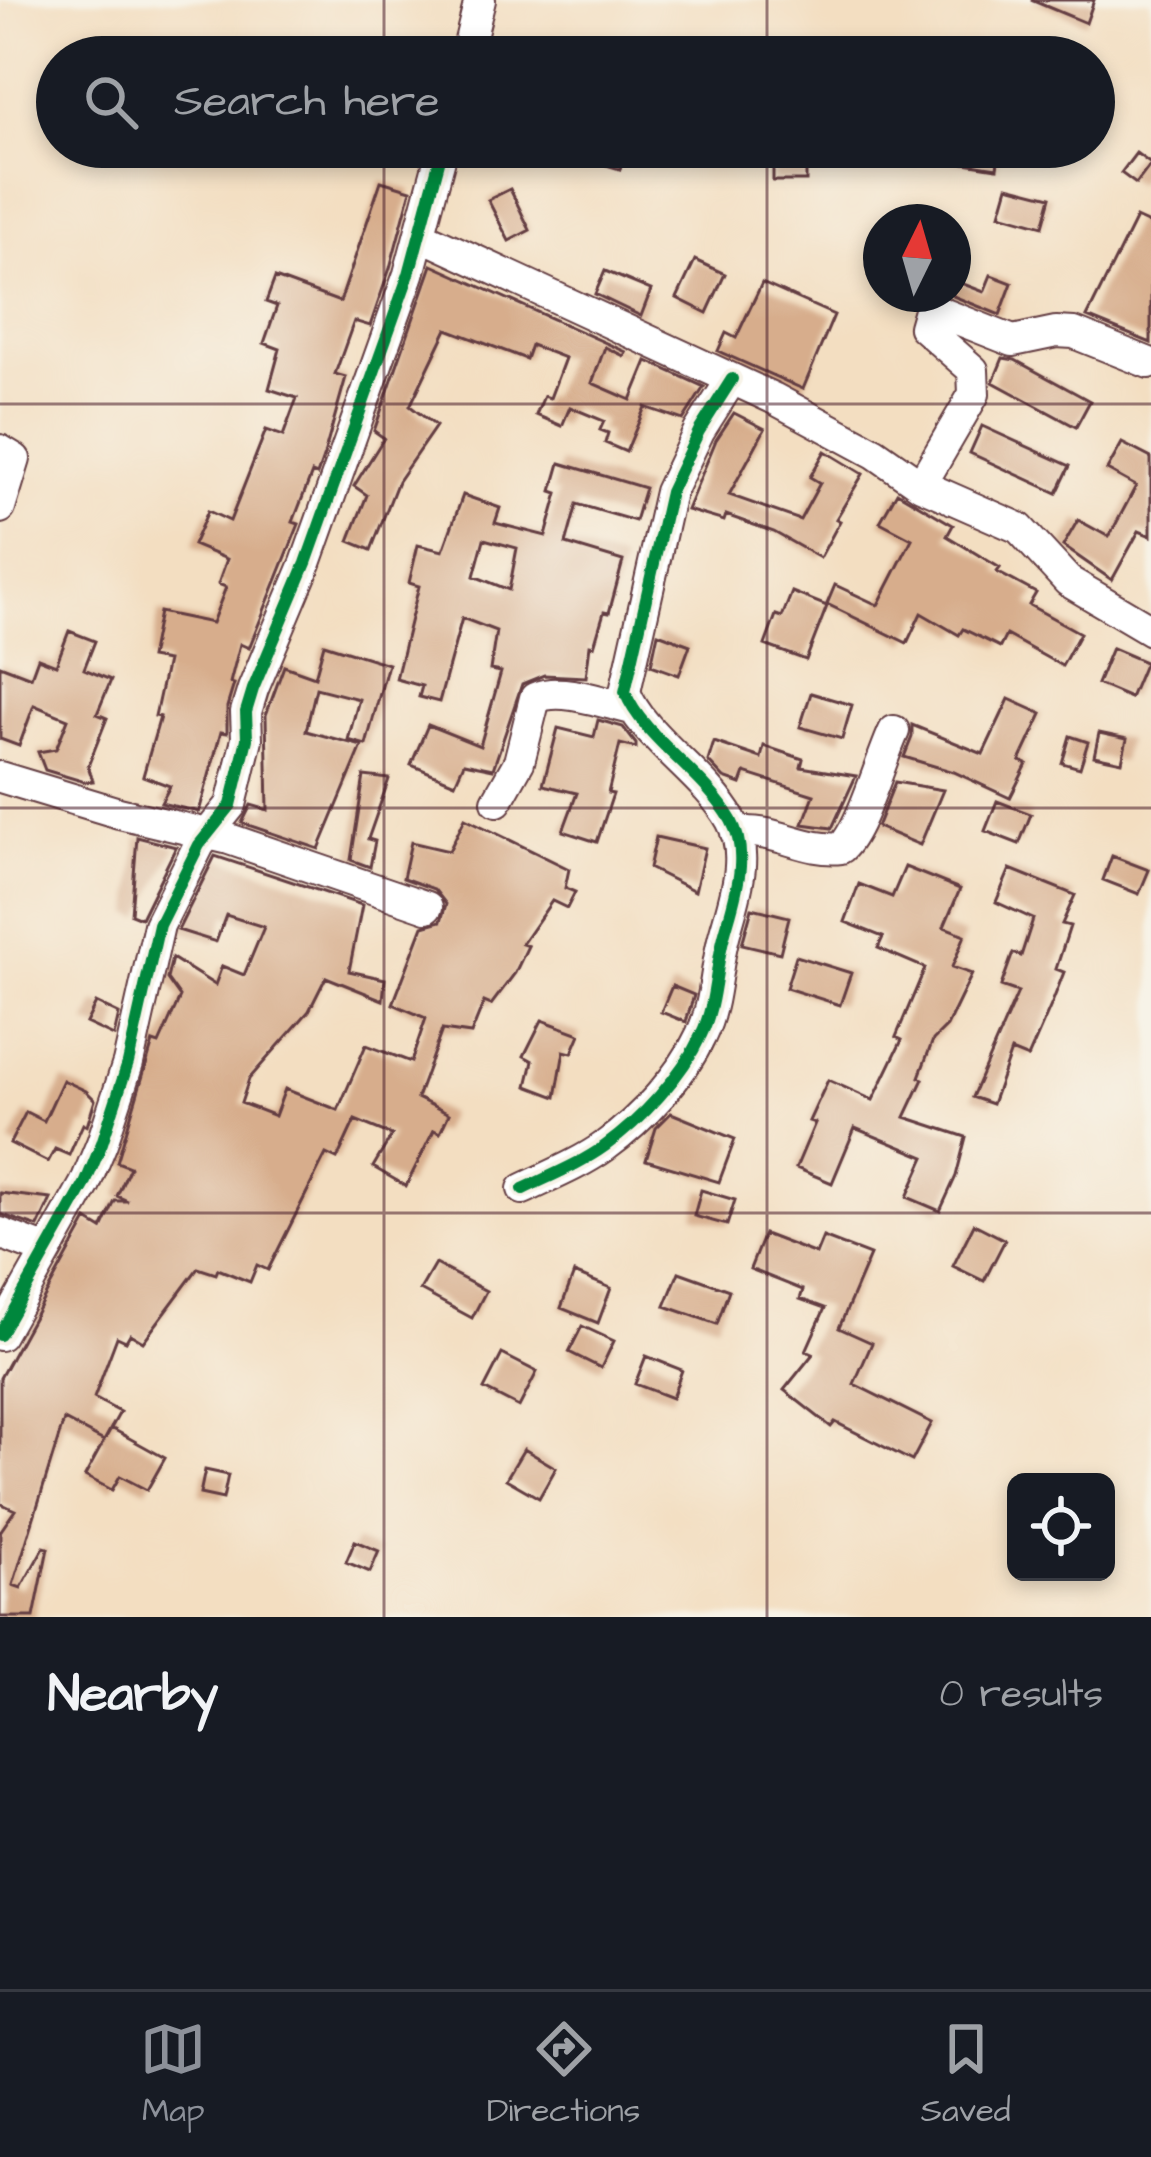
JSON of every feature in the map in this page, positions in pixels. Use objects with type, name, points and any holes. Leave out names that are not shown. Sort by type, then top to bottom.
[{"type":"street","points":[[471,36],[479,0]]},
{"type":"street","points":[[0,1335],[103,1143],[128,1063],[159,925],[178,882],[231,805],[253,689],[306,563],[410,274],[437,168]]},
{"type":"street","points":[[420,235],[732,379],[875,453],[921,485],[1019,528],[1068,581],[1151,630]]},
{"type":"street","points":[[921,485],[974,394],[975,379],[973,370],[931,337],[924,327],[928,313],[938,311],[1013,341],[1074,333],[1150,363]]},
{"type":"street","points":[[523,1189],[602,1149],[624,1131],[678,1073],[701,1035],[738,887],[741,859],[736,833],[704,784],[632,709],[625,692],[670,492],[732,379]]},
{"type":"street","points":[[0,450],[15,459],[0,508]]},
{"type":"street","points":[[497,801],[519,762],[536,698],[543,694],[573,697],[632,709]]},
{"type":"street","points":[[736,833],[758,830],[829,850],[841,848],[860,824],[866,797],[895,731]]},
{"type":"street","points":[[0,777],[229,839],[427,907]]},
{"type":"street","points":[[0,1233],[47,1251]]},
{"type":"building","points":[[1031,0],[1094,0],[1086,23]]},
{"type":"building","points":[[1136,153],[1151,164],[1136,184],[1121,173]]},
{"type":"building","points":[[773,168],[806,168],[806,181],[773,181]]},
{"type":"building","points":[[381,181],[411,190],[390,268],[370,326],[354,321],[335,374],[346,377],[317,475],[312,473],[293,522],[299,524],[249,648],[240,644],[230,683],[234,684],[227,707],[227,733],[221,732],[199,812],[161,803],[170,786],[143,776],[160,717],[155,716],[167,661],[150,658],[159,612],[212,623],[226,587],[218,584],[227,559],[193,545],[208,511],[230,521],[266,430],[283,436],[297,398],[269,389],[280,349],[264,343],[277,306],[266,302],[275,278],[340,302]]},
{"type":"building","points":[[1008,186],[1051,197],[1043,226],[1000,214]]},
{"type":"building","points":[[510,189],[530,230],[509,241],[488,200]]},
{"type":"building","points":[[1136,218],[1151,225],[1151,343],[1087,317]]},
{"type":"building","points":[[695,260],[725,274],[707,313],[677,298]]},
{"type":"building","points":[[432,265],[626,352],[624,356],[605,347],[592,383],[631,400],[647,361],[704,387],[683,420],[645,407],[626,452],[605,443],[608,433],[600,430],[604,421],[570,407],[562,426],[536,415],[544,396],[550,398],[565,358],[531,345],[526,359],[447,329],[410,406],[436,426],[398,481],[371,550],[349,541],[367,495],[354,486],[384,438],[374,431]]},
{"type":"building","points":[[605,271],[651,290],[641,316],[595,294]]},
{"type":"building","points":[[991,275],[1012,283],[1000,315],[971,303],[971,287],[984,292]]},
{"type":"building","points":[[762,283],[834,315],[803,389],[718,351],[726,333],[736,338]]},
{"type":"building","points":[[1003,358],[1090,401],[1076,427],[993,382]]},
{"type":"building","points":[[734,413],[765,429],[729,495],[800,520],[820,483],[810,477],[825,451],[863,474],[820,558],[774,532],[726,515],[724,521],[687,510],[716,440]]},
{"type":"building","points":[[982,426],[1070,466],[1057,493],[970,453]]},
{"type":"building","points":[[1122,443],[1151,458],[1151,536],[1139,531],[1112,580],[1063,546],[1078,520],[1109,537],[1136,486],[1107,470]]},
{"type":"building","points":[[560,463],[645,488],[635,521],[577,504],[566,544],[623,561],[609,613],[604,612],[594,646],[590,645],[586,677],[544,675],[522,684],[493,769],[464,763],[455,783],[411,765],[428,725],[480,746],[501,672],[490,670],[496,631],[462,618],[439,702],[419,697],[422,686],[396,679],[419,586],[409,583],[418,545],[443,551],[463,495],[500,508],[495,523],[546,536],[558,493],[552,491]],"holes":[[[484,539],[517,548],[509,590],[474,576]]]},
{"type":"building","points":[[897,492],[953,525],[947,536],[1036,593],[1029,605],[1080,633],[1062,666],[1006,635],[1000,647],[963,629],[959,635],[921,613],[907,643],[827,604],[835,585],[878,605],[912,539],[880,522]]},
{"type":"building","points":[[792,592],[827,606],[806,660],[765,645],[776,615],[782,617]]},
{"type":"building","points":[[69,631],[95,641],[84,669],[111,680],[97,714],[107,718],[88,766],[93,781],[45,770],[38,752],[56,749],[68,719],[34,705],[19,746],[0,739],[0,665],[31,677],[38,658],[56,665]]},
{"type":"building","points":[[658,633],[690,645],[679,675],[651,665]]},
{"type":"building","points":[[324,644],[388,664],[366,745],[348,740],[359,699],[316,688],[306,731],[362,746],[319,849],[242,823],[251,805],[268,810],[266,715],[284,666],[315,677]]},
{"type":"building","points":[[1112,648],[1145,662],[1130,698],[1097,684]]},
{"type":"building","points":[[811,693],[852,705],[842,739],[800,727]]},
{"type":"building","points":[[1009,699],[1042,714],[1020,761],[1027,764],[1010,798],[954,772],[904,757],[912,725],[983,754]]},
{"type":"building","points":[[598,720],[623,727],[636,748],[620,744],[608,793],[613,794],[597,842],[563,831],[577,793],[543,785],[558,728],[594,737]]},
{"type":"building","points":[[1099,733],[1127,739],[1122,762],[1094,756]]},
{"type":"building","points":[[1070,736],[1088,742],[1080,768],[1062,763]]},
{"type":"building","points":[[714,742],[761,758],[764,746],[803,759],[801,767],[856,776],[832,828],[803,824],[814,795],[745,773],[741,784],[724,778],[708,761]]},
{"type":"building","points":[[364,776],[389,779],[368,839],[375,841],[370,867],[351,860]]},
{"type":"building","points":[[895,782],[943,790],[920,845],[877,827]]},
{"type":"building","points":[[997,801],[1031,814],[1019,844],[985,831]]},
{"type":"building","points":[[465,818],[569,869],[565,888],[575,892],[567,908],[552,901],[522,944],[528,946],[515,973],[491,1005],[484,1002],[471,1034],[442,1030],[417,1098],[449,1114],[440,1133],[434,1130],[406,1186],[373,1167],[392,1135],[355,1120],[337,1159],[326,1154],[268,1270],[257,1265],[250,1282],[218,1269],[216,1274],[198,1268],[143,1342],[130,1334],[126,1341],[117,1337],[94,1398],[120,1412],[104,1441],[64,1420],[13,1585],[21,1588],[44,1547],[48,1548],[34,1617],[0,1617],[0,1532],[15,1510],[0,1503],[0,1378],[87,1220],[102,1229],[115,1201],[128,1201],[117,1196],[130,1167],[117,1162],[153,1042],[159,1044],[180,997],[167,979],[172,958],[215,985],[222,966],[244,975],[264,927],[226,915],[216,942],[178,930],[215,856],[362,905],[349,971],[385,979],[383,1000],[326,977],[309,1011],[249,1079],[241,1103],[275,1116],[285,1089],[338,1110],[366,1045],[411,1062],[426,1018],[393,1004],[423,926],[441,921],[446,904],[434,889],[403,878],[411,842],[449,851]]},
{"type":"building","points":[[137,837],[176,847],[141,918],[131,914]]},
{"type":"building","points":[[656,837],[705,848],[695,891],[649,868]]},
{"type":"building","points":[[1112,856],[1149,870],[1139,894],[1103,880]]},
{"type":"building","points":[[905,867],[960,889],[944,927],[965,935],[952,967],[972,974],[947,1026],[933,1040],[919,1077],[923,1079],[905,1117],[966,1137],[940,1211],[907,1197],[925,1157],[855,1128],[832,1183],[796,1168],[815,1123],[809,1121],[828,1080],[873,1100],[902,1040],[896,1037],[925,968],[878,948],[883,937],[845,922],[859,884],[892,897]]},
{"type":"building","points":[[1010,869],[1075,895],[1062,924],[1070,926],[1056,969],[1064,972],[1052,1003],[1028,1058],[1011,1051],[992,1104],[972,1097],[1018,992],[1001,986],[1013,953],[1021,956],[1033,919],[996,902]]},
{"type":"building","points":[[752,908],[789,917],[780,953],[742,944]]},
{"type":"building","points":[[796,956],[851,973],[840,1005],[786,988]]},
{"type":"building","points":[[672,986],[694,995],[686,1022],[661,1012]]},
{"type":"building","points":[[96,1003],[119,1014],[114,1036],[86,1023]]},
{"type":"building","points":[[542,1020],[580,1034],[572,1053],[564,1051],[556,1097],[527,1086],[533,1061],[524,1056]]},
{"type":"building","points":[[63,1080],[95,1100],[87,1126],[83,1124],[69,1155],[55,1149],[48,1162],[10,1143],[26,1112],[44,1121]]},
{"type":"building","points":[[671,1113],[735,1139],[719,1182],[646,1160],[656,1128]]},
{"type":"building","points":[[701,1190],[735,1200],[727,1225],[694,1216]]},
{"type":"building","points":[[0,1193],[51,1199],[38,1227],[0,1214]]},
{"type":"building","points":[[974,1224],[1005,1240],[984,1281],[953,1266]]},
{"type":"building","points":[[764,1234],[816,1254],[823,1237],[870,1255],[839,1328],[872,1343],[854,1384],[932,1423],[912,1461],[835,1422],[831,1427],[784,1390],[813,1354],[806,1351],[825,1308],[800,1299],[803,1290],[750,1269]]},
{"type":"building","points":[[435,1264],[486,1291],[472,1318],[420,1290]]},
{"type":"building","points":[[679,1272],[729,1290],[717,1324],[665,1306]]},
{"type":"building","points":[[574,1273],[611,1288],[598,1323],[561,1308]]},
{"type":"building","points":[[582,1326],[614,1341],[601,1368],[569,1352]]},
{"type":"building","points":[[502,1354],[537,1372],[519,1407],[484,1389]]},
{"type":"building","points":[[646,1356],[682,1370],[672,1398],[635,1384]]},
{"type":"building","points":[[111,1428],[165,1458],[147,1490],[120,1476],[112,1490],[85,1476]]},
{"type":"building","points":[[524,1449],[556,1468],[539,1498],[506,1479]]},
{"type":"building","points":[[205,1470],[228,1475],[223,1499],[200,1494]]},
{"type":"building","points":[[355,1541],[379,1551],[370,1572],[346,1562]]},
{"type":"cycle path","points":[[0,1335],[85,1184],[102,1143],[128,1063],[159,925],[199,845],[231,805],[253,689],[306,563],[409,274],[437,168]]},
{"type":"cycle path","points":[[523,1189],[585,1158],[633,1123],[683,1066],[710,1012],[739,878],[737,834],[720,803],[645,725],[625,692],[670,492],[699,431],[732,379]]}]
